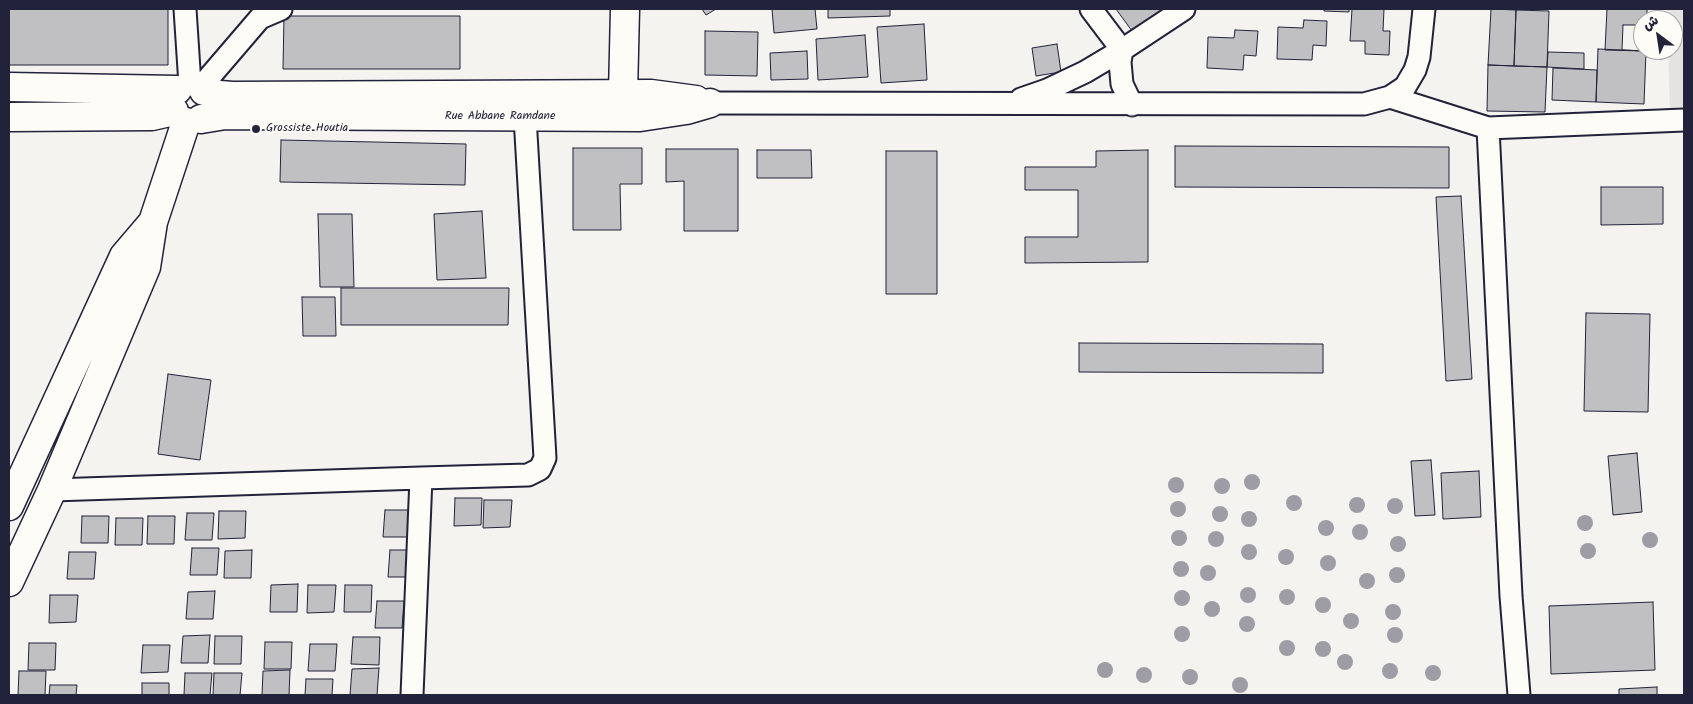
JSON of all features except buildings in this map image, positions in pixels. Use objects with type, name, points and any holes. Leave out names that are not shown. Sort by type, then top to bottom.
[{"type":"street","points":[[9,582],[52,490],[146,267],[153,222],[190,101],[185,9]]},
{"type":"street","points":[[9,117],[152,116],[190,101],[260,18],[281,9]]},
{"type":"street","points":[[624,94],[625,9]]},
{"type":"street","points":[[1092,9],[1122,50],[1120,62],[1122,84],[1132,105]]},
{"type":"street","points":[[1007,104],[1070,79],[1122,50],[1184,9]]},
{"type":"street","points":[[710,103],[1364,104],[1390,97],[1405,87],[1415,70],[1419,57],[1424,9]]},
{"type":"street","points":[[9,87],[190,101]]},
{"type":"street","name":"Rue Abbane Ramdane","points":[[411,106],[624,94],[672,96],[710,103]]},
{"type":"street","name":"Rue Abbane Ramdane","points":[[190,101],[220,95],[411,106],[525,117],[640,117],[686,110],[710,103]]},
{"type":"street","points":[[1390,97],[1488,128],[1684,120]]},
{"type":"street","points":[[52,490],[528,474],[540,469],[545,458],[545,448],[525,117]]},
{"type":"street","points":[[1488,128],[1511,596],[1519,695]]},
{"type":"street","points":[[9,506],[124,256],[153,222]]},
{"type":"street","points":[[412,695],[421,478]]},
{"type":"shaded area","points":[[1684,9],[1684,110],[1670,110],[1668,60],[1683,60],[1683,10],[1667,10]]},
{"type":"place","name":"Grossiste Houtia","points":[[256,129]]}]
